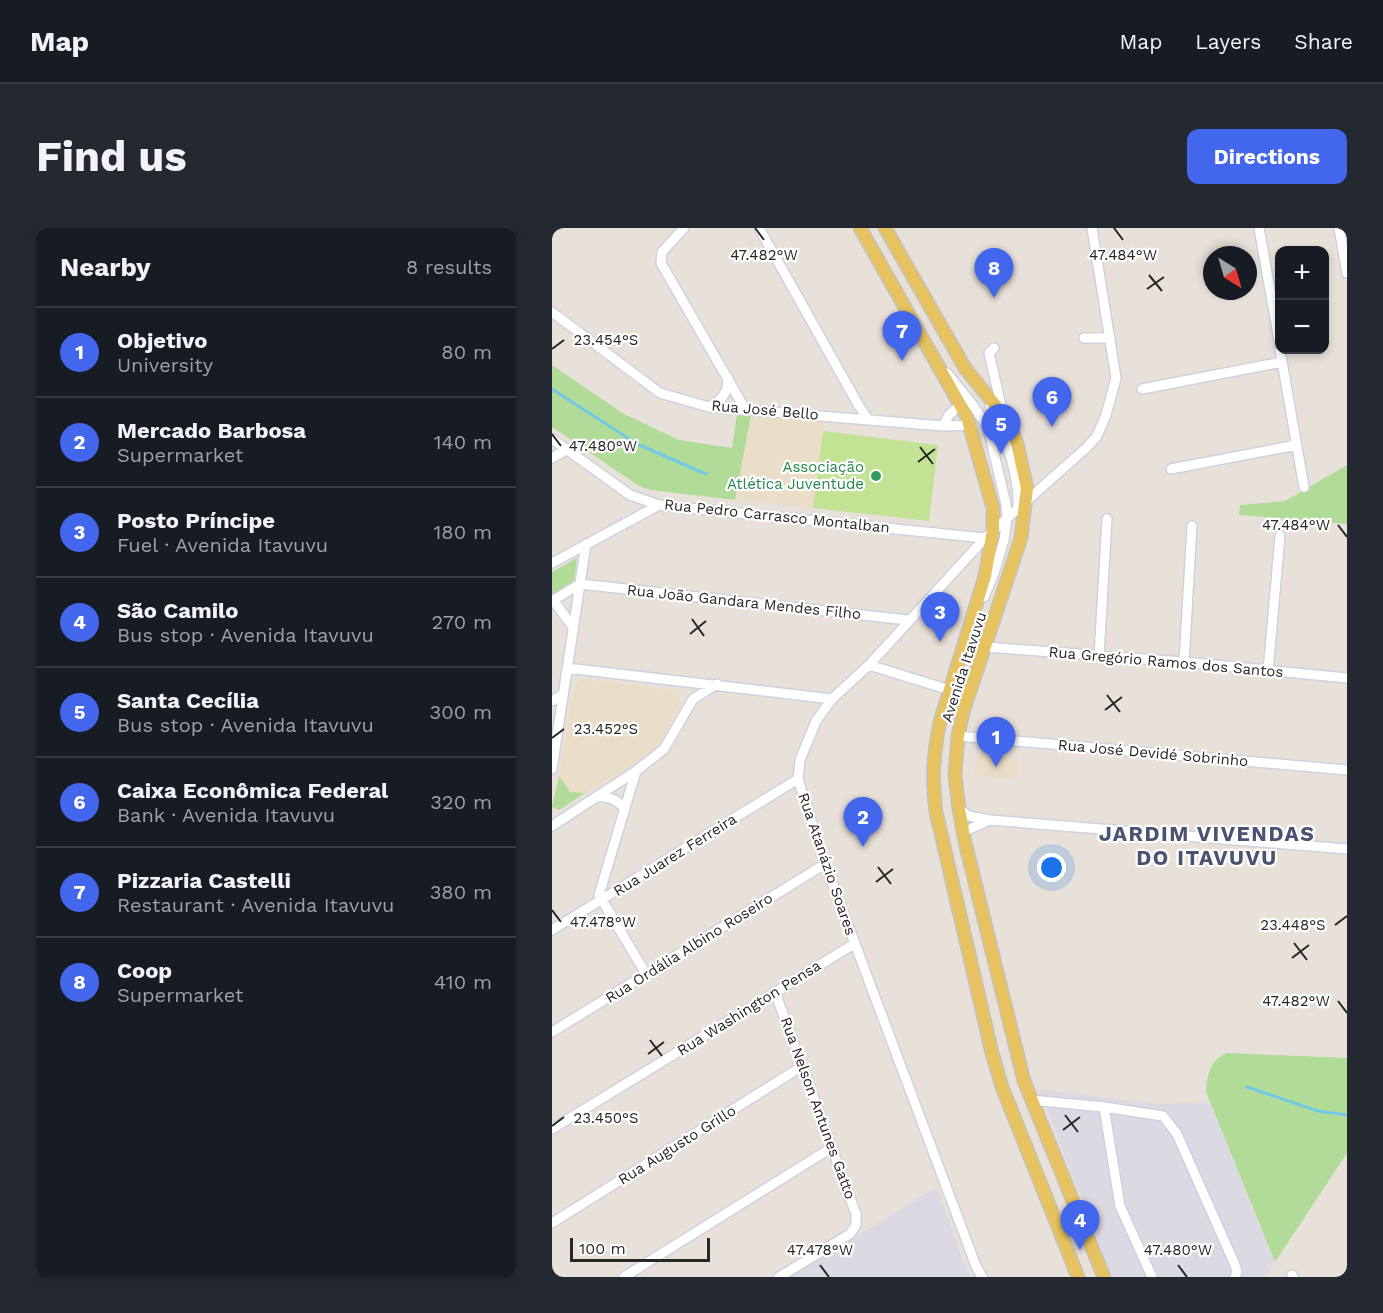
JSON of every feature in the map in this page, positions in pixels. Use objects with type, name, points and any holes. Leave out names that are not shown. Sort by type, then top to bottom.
[{"type":"main road","name":"Avenida Itavuvu","points":[[860,228],[970,425],[993,508],[988,567],[940,722],[935,744],[932,778],[936,812],[992,1053],[1002,1087],[1078,1277]]},
{"type":"main road","name":"Avenida Itavuvu","points":[[885,228],[965,368],[1003,415],[1017,443],[1027,488],[1021,505],[1021,538],[963,712],[958,735],[955,775],[963,832],[1024,1081],[1104,1277]]},
{"type":"main road","points":[[950,690],[964,691],[973,684]]},
{"type":"street","points":[[684,228],[662,252],[661,263],[745,409]]},
{"type":"street","points":[[759,228],[868,419]]},
{"type":"street","name":"Rua Atanázio Soares","points":[[982,1277],[854,944],[798,779],[800,760],[816,721],[832,699],[868,664],[989,534],[1097,436],[1106,415],[1116,378],[1092,228]]},
{"type":"street","points":[[1259,228],[1275,319]]},
{"type":"street","points":[[1339,228],[1347,273]]},
{"type":"street","name":"Rua José Bello","points":[[552,312],[660,393],[709,407],[943,426],[970,425]]},
{"type":"street","points":[[1084,338],[1110,338]]},
{"type":"street","points":[[994,348],[989,353],[1003,415]]},
{"type":"street","points":[[1281,354],[1304,487]]},
{"type":"street","points":[[935,360],[966,396],[988,428],[1005,497],[1007,518],[1004,540],[994,573],[969,631]]},
{"type":"street","points":[[1142,389],[1282,362]]},
{"type":"street","points":[[709,407],[720,401],[726,392],[729,383],[727,376]]},
{"type":"street","points":[[984,393],[999,424],[1008,451],[1021,505]]},
{"type":"street","points":[[943,426],[960,404]]},
{"type":"street","name":"Rua Pedro Carrasco Montalban","points":[[552,439],[630,495],[659,505],[989,534]]},
{"type":"street","points":[[1171,469],[1297,445]]},
{"type":"street","points":[[552,458],[566,450]]},
{"type":"street","points":[[552,563],[659,505]]},
{"type":"street","points":[[1099,656],[1107,519]]},
{"type":"street","points":[[1184,662],[1192,526]]},
{"type":"street","points":[[1268,671],[1280,536]]},
{"type":"street","points":[[552,769],[586,544]]},
{"type":"street","points":[[573,627],[552,601],[580,585]]},
{"type":"street","name":"Rua João Gandara Mendes Filho","points":[[580,585],[908,620]]},
{"type":"street","name":"Rua Gregório Ramos dos Santos","points":[[986,647],[1184,662],[1347,678]]},
{"type":"street","points":[[868,664],[950,690]]},
{"type":"street","points":[[567,668],[832,699]]},
{"type":"street","points":[[687,681],[693,699]]},
{"type":"street","points":[[552,826],[636,771],[664,749],[693,699],[717,684]]},
{"type":"street","points":[[552,701],[563,694]]},
{"type":"street","name":"Rua José Devidé Sobrinho","points":[[958,735],[1347,770]]},
{"type":"street","points":[[636,771],[599,895],[646,974]]},
{"type":"street","name":"Rua Juarez Ferreira","points":[[552,930],[798,779]]},
{"type":"street","points":[[596,797],[611,798],[625,808]]},
{"type":"street","points":[[959,809],[969,816],[990,820],[1347,849]]},
{"type":"street","points":[[963,832],[990,820]]},
{"type":"street","points":[[608,864],[609,878],[616,886],[624,887]]},
{"type":"street","name":"Rua Ordália Albino Roseiro","points":[[552,1032],[825,864]]},
{"type":"street","name":"Rua Washington Pensa","points":[[552,1129],[854,944]]},
{"type":"street","name":"Rua Nelson Antunes Gatto","points":[[775,992],[856,1214],[856,1225],[850,1234],[779,1277]]},
{"type":"street","name":"Rua Augusto Grillo","points":[[552,1223],[801,1067]]},
{"type":"street","points":[[1031,1100],[1104,1107],[1163,1116],[1167,1119],[1177,1134],[1235,1265],[1237,1272],[1235,1277]]},
{"type":"street","points":[[1104,1107],[1120,1206],[1152,1277]]},
{"type":"street","points":[[624,1277],[831,1148]]},
{"type":"shaded area","points":[[751,415],[824,421],[813,508],[735,500]]},
{"type":"shaded area","points":[[584,679],[674,690],[679,694],[681,701],[656,748],[633,765],[585,793],[570,792],[559,776],[575,686]]},
{"type":"shaded area","points":[[977,755],[1018,759],[1016,780],[974,775]]},
{"type":"shaded area","points":[[1039,1089],[1154,1104],[1210,1103],[1275,1262],[1265,1277],[1112,1277]]},
{"type":"shaded area","points":[[937,1187],[964,1265],[971,1277],[790,1277]]},
{"type":"green space","points":[[552,365],[624,414],[679,440],[732,448],[737,414],[751,415],[735,500],[650,490],[639,486],[552,427]]},
{"type":"green space","name":"Associação Atlética Juventude","points":[[823,431],[938,445],[929,521],[813,508]]},
{"type":"green space","points":[[1347,465],[1347,524],[1239,515],[1240,505],[1285,501]]},
{"type":"green space","points":[[577,558],[574,583],[552,596],[552,572]]},
{"type":"green space","points":[[559,776],[570,792],[585,793],[559,810],[552,807]]},
{"type":"green space","points":[[1227,1053],[1347,1058],[1347,1153],[1275,1262],[1206,1092],[1213,1064]]},
{"type":"waterway","points":[[552,389],[637,444],[706,474]]},
{"type":"waterway","points":[[1247,1087],[1318,1111],[1347,1115]]},
{"type":"place","name":"Coop","points":[[994,298]]},
{"type":"place","name":"Pizzaria Castelli","points":[[902,361]]},
{"type":"place","name":"Caixa Econômica Federal","points":[[1052,427]]},
{"type":"place","name":"Santa Cecília","points":[[1001,454]]},
{"type":"place","name":"Associação Atlética Juventude","points":[[876,476]]},
{"type":"place","name":"Posto Príncipe","points":[[940,642]]},
{"type":"place","name":"Objetivo","points":[[996,767]]},
{"type":"place","name":"Mercado Barbosa","points":[[863,847]]},
{"type":"place","name":"São Camilo","points":[[1080,1250]]},
{"type":"district","name":"JARDIM VIVENDAS DO ITAVUVU","points":[[1207,845]]}]
